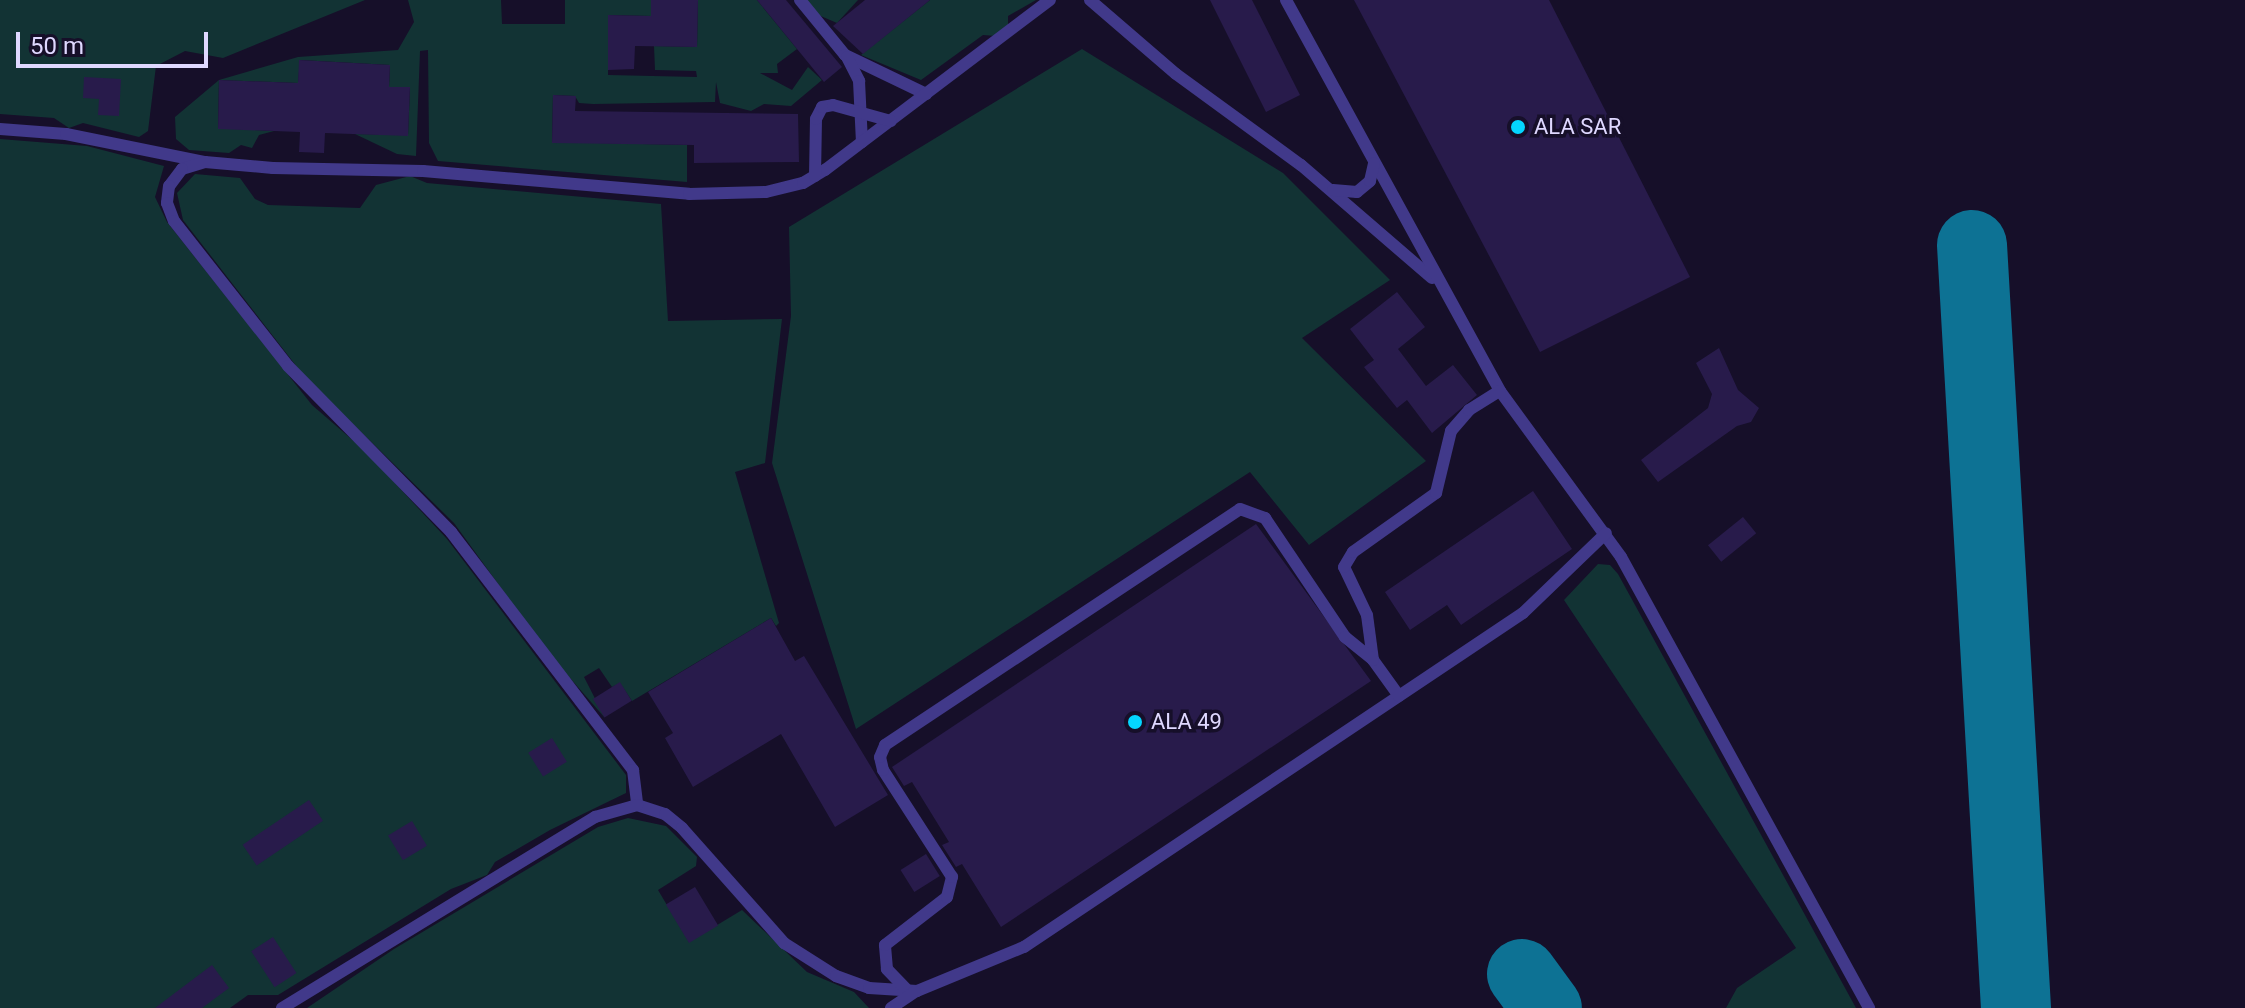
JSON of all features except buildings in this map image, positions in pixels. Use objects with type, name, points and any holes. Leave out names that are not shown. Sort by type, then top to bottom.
[{"type":"lane","points":[[800,0],[845,55],[859,81],[862,142]]},
{"type":"lane","points":[[0,129],[66,134],[205,162],[423,171],[723,195],[781,190],[815,176],[1050,0]]},
{"type":"lane","points":[[1090,0],[1176,74],[1329,188],[1438,282]]},
{"type":"lane","points":[[1286,0],[1500,391],[1606,533],[1869,1008]]},
{"type":"lane","points":[[845,55],[926,94]]},
{"type":"lane","points":[[815,176],[820,110],[830,105],[891,121]]},
{"type":"lane","points":[[205,162],[182,169],[169,186],[167,203],[174,221],[288,366],[451,532],[633,770],[637,805]]},
{"type":"lane","points":[[1329,188],[1357,192],[1370,181],[1374,163]]},
{"type":"lane","points":[[1373,660],[1367,615],[1344,574],[1347,558],[1436,493],[1451,431],[1469,410],[1500,391]]},
{"type":"lane","points":[[914,991],[887,969],[885,945],[947,897],[952,877],[883,770],[880,757],[885,745],[1240,509],[1265,518],[1345,637],[1373,660],[1399,696]]},
{"type":"lane","points":[[891,1008],[914,991],[1024,947],[1523,613],[1606,533]]},
{"type":"lane","points":[[282,1008],[595,817],[637,805],[665,814],[682,828],[768,926],[800,955],[855,983],[914,991]]},
{"type":"green space","points":[[0,0],[365,0],[223,58],[185,51],[156,66],[148,131],[139,137],[83,123],[69,128],[54,118],[0,114]]},
{"type":"green space","points":[[408,0],[501,0],[502,24],[565,24],[565,0],[651,0],[651,16],[608,15],[608,75],[697,77],[696,71],[655,70],[654,46],[697,47],[698,0],[757,0],[797,49],[777,64],[778,73],[760,73],[792,90],[808,67],[822,80],[791,106],[764,104],[751,111],[720,103],[716,82],[715,102],[593,104],[579,103],[575,96],[553,95],[552,142],[687,145],[687,182],[438,161],[429,143],[428,50],[420,51],[416,156],[397,154],[355,134],[408,135],[410,88],[389,87],[390,65],[300,60],[298,83],[219,80],[298,57],[398,50],[414,22]]},
{"type":"green space","points":[[804,0],[858,0],[837,23],[816,14]]},
{"type":"green space","points":[[930,0],[1036,0],[1008,16],[1008,25],[996,36],[983,35],[921,80],[861,55]]},
{"type":"green space","points":[[1082,49],[1283,173],[1390,280],[1302,338],[1426,461],[1309,545],[1250,472],[856,729],[772,463],[791,316],[789,227]]},
{"type":"green space","points":[[219,80],[218,128],[274,131],[259,135],[252,148],[241,145],[229,153],[189,150],[176,139],[175,117]]},
{"type":"green space","points":[[0,139],[87,146],[164,166],[155,197],[167,222],[312,405],[364,450],[447,539],[626,775],[626,793],[550,830],[495,862],[487,875],[451,889],[278,995],[248,995],[230,1008],[0,1008]]},
{"type":"green space","points":[[195,174],[240,178],[255,199],[268,205],[360,208],[376,185],[410,176],[427,183],[661,204],[668,321],[782,319],[765,463],[735,472],[779,623],[776,626],[771,618],[632,701],[620,683],[612,687],[599,668],[584,677],[605,718],[549,654],[454,523],[304,376],[183,220],[177,193]]},
{"type":"green space","points":[[1598,564],[1610,565],[1618,574],[1856,1008],[1726,1008],[1737,988],[1796,948],[1564,600]]},
{"type":"green space","points":[[628,818],[666,826],[697,857],[696,866],[658,890],[689,942],[742,910],[807,972],[854,992],[869,1008],[307,1008],[394,949],[598,827]]},
{"type":"taxiway","points":[[1972,245],[2016,1008]]},
{"type":"taxiway","points":[[1522,974],[1547,1008]]},
{"type":"place","name":"ALA SAR","points":[[1518,127]]},
{"type":"place","name":"ALA 49","points":[[1135,722]]}]
